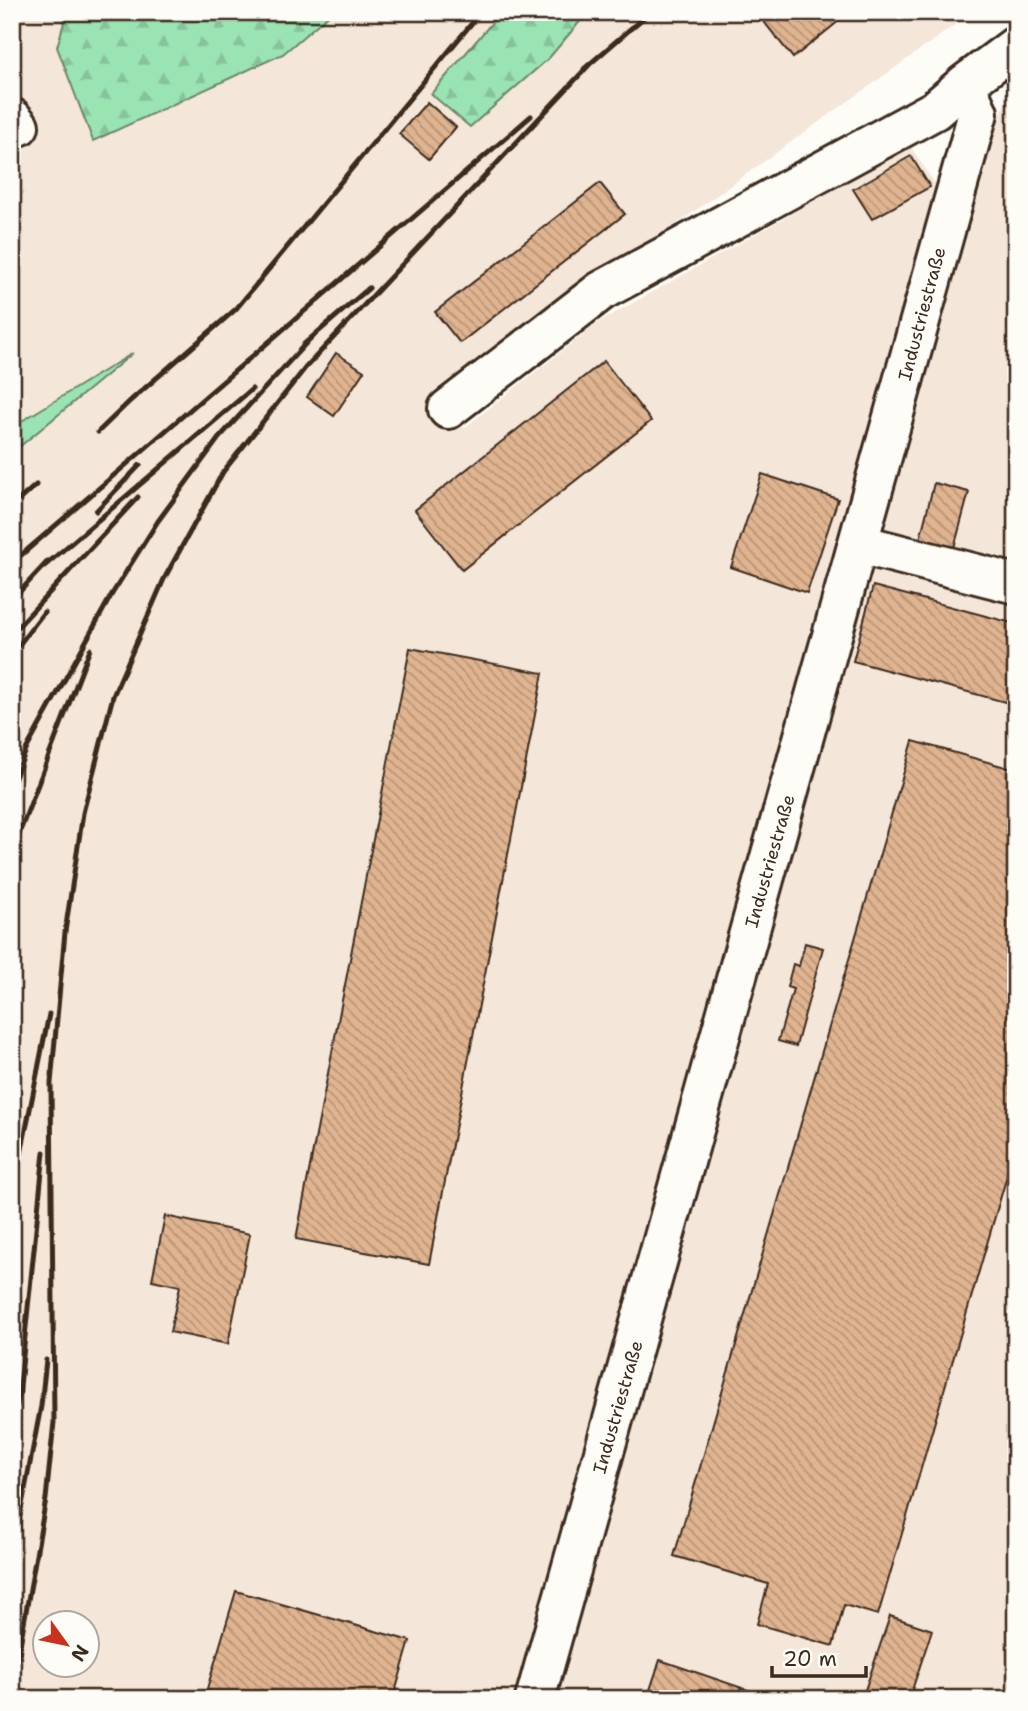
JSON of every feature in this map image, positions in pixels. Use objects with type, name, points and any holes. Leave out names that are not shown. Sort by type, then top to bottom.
[{"type":"street","points":[[448,409],[601,290],[934,110],[1016,46]]},
{"type":"street","name":"Industriestraße","points":[[535,1699],[978,113],[965,84]]},
{"type":"street","points":[[859,544],[1016,584]]},
{"type":"shaded area","points":[[12,12],[501,12],[432,94],[470,127],[549,58],[588,12],[973,12],[437,395],[464,428],[599,322],[911,147],[937,187],[515,1699],[12,1699],[12,452],[128,357],[12,427]]},
{"type":"shaded area","points":[[1016,74],[1016,1699],[553,1699],[1012,76]]},
{"type":"green space","points":[[67,12],[332,12],[283,54],[93,141],[57,47]]},
{"type":"green space","points":[[501,12],[588,12],[549,58],[470,127],[431,94]]},
{"type":"green space","points":[[133,353],[18,448],[12,452],[12,427]]},
{"type":"building","points":[[756,12],[850,12],[793,58]]},
{"type":"building","points":[[427,102],[456,127],[429,159],[399,134]]},
{"type":"building","points":[[911,156],[930,187],[872,219],[853,189]]},
{"type":"building","points":[[600,183],[625,214],[460,343],[435,312]]},
{"type":"building","points":[[336,353],[364,371],[334,416],[307,397]]},
{"type":"building","points":[[604,361],[651,421],[462,570],[415,510]]},
{"type":"building","points":[[762,474],[838,499],[807,593],[731,567]]},
{"type":"building","points":[[934,483],[969,492],[954,548],[920,539]]},
{"type":"building","points":[[873,586],[1016,624],[1016,705],[853,661]]},
{"type":"building","points":[[410,648],[543,673],[429,1264],[296,1239]]},
{"type":"building","points":[[913,741],[1016,770],[1016,1145],[878,1615],[844,1605],[833,1646],[757,1624],[768,1584],[674,1556]]},
{"type":"building","points":[[805,943],[823,948],[796,1046],[778,1041],[793,989],[787,987],[793,964],[799,966]]},
{"type":"building","points":[[165,1216],[250,1234],[228,1344],[170,1332],[180,1286],[152,1280]]},
{"type":"building","points":[[236,1591],[410,1641],[393,1699],[204,1699]]},
{"type":"building","points":[[890,1616],[932,1630],[909,1699],[862,1699]]},
{"type":"building","points":[[660,1660],[760,1694],[758,1699],[647,1699]]},
{"type":"railway","points":[[98,432],[236,309],[481,12]]},
{"type":"railway","points":[[584,69],[650,12]]},
{"type":"railway","points":[[12,1690],[46,1499],[54,1422],[51,1083],[65,932],[83,813],[113,696],[164,579],[223,472],[306,367],[590,64]]},
{"type":"railway","points":[[12,563],[531,116]]},
{"type":"railway","points":[[303,345],[369,288]]},
{"type":"railway","points":[[12,785],[27,748],[112,594],[158,521],[219,438],[308,341]]},
{"type":"railway","points":[[42,568],[252,389]]},
{"type":"railway","points":[[96,511],[140,465]]},
{"type":"railway","points":[[12,506],[36,485]]},
{"type":"railway","points":[[12,633],[138,497]]},
{"type":"railway","points":[[12,600],[48,561]]},
{"type":"railway","points":[[12,654],[44,612]]},
{"type":"railway","points":[[12,852],[90,649]]},
{"type":"railway","points":[[12,939],[17,887]]},
{"type":"railway","points":[[12,1199],[49,1014]]},
{"type":"railway","points":[[12,1431],[19,1395],[44,1152]]},
{"type":"railway","points":[[12,1336],[20,1302]]},
{"type":"railway","points":[[12,1557],[41,1406],[46,1360]]}]
